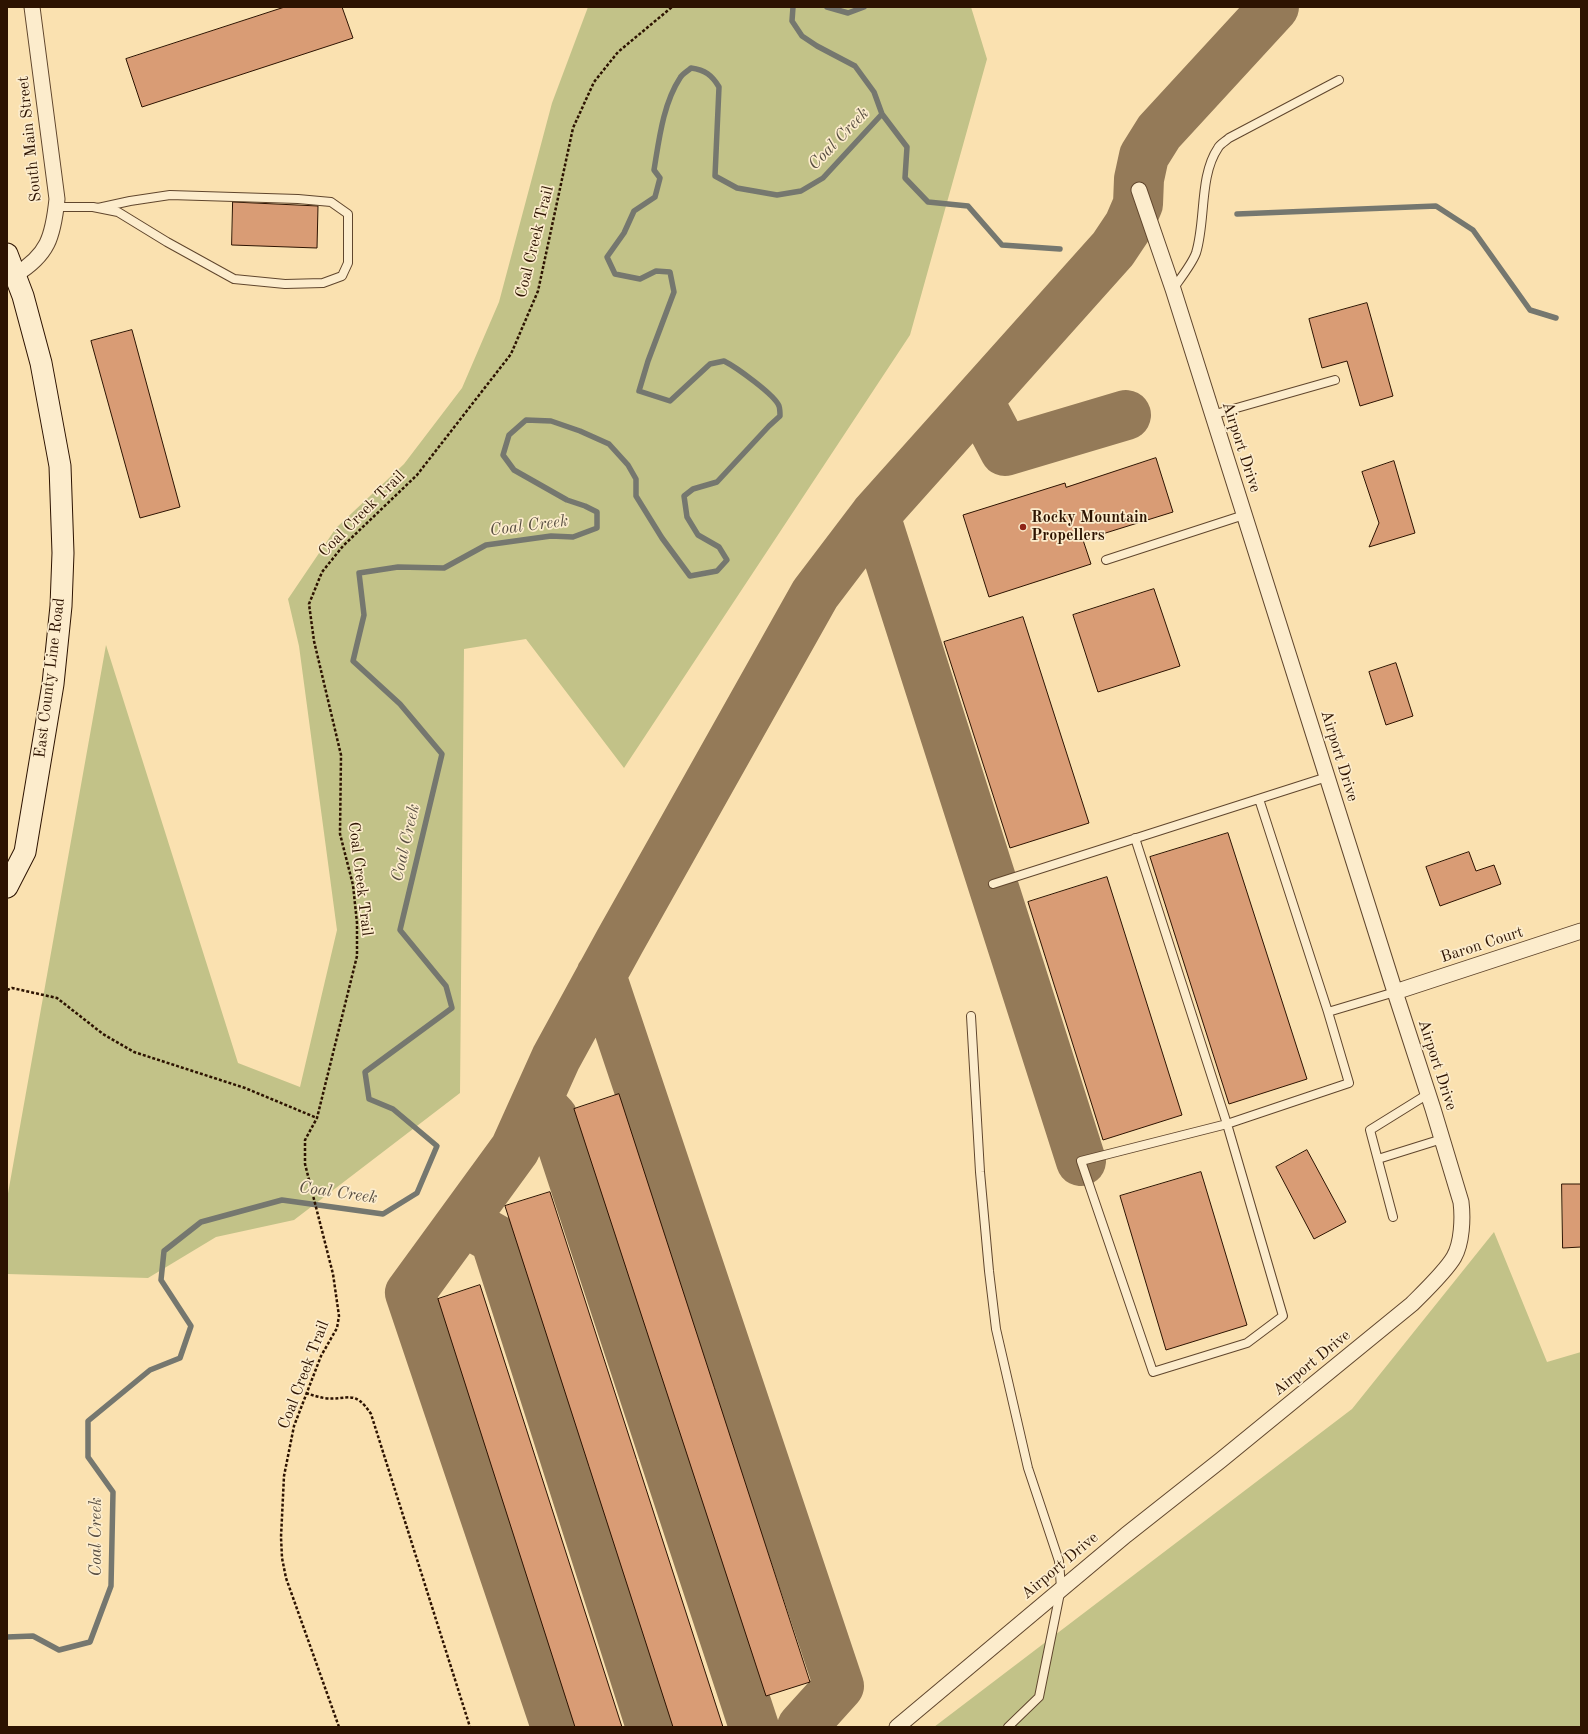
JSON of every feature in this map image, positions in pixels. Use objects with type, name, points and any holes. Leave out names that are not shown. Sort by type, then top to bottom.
[{"type":"main road","name":"East County Line Road","points":[[7,254],[23,296],[41,363],[60,466],[63,553],[58,643],[25,852],[7,887]]},
{"type":"street","name":"South Main Street","points":[[15,275],[31,265],[40,256],[50,238],[56,207],[56,182],[32,7]]},
{"type":"street","name":"Airport Drive","points":[[897,1727],[1061,1588],[1412,1304],[1454,1257],[1461,1234],[1461,1202],[1442,1139],[1394,992],[1173,289],[1139,190]]},
{"type":"street","name":"Baron Court","points":[[1394,992],[1581,931]]},
{"type":"lane","points":[[1173,289],[1195,254],[1202,219],[1206,183],[1211,161],[1218,147],[1229,138],[1339,80]]},
{"type":"lane","points":[[56,207],[98,208],[118,212],[167,242],[234,279],[284,284],[323,283],[342,276],[348,264],[348,214],[331,202],[298,199],[170,195],[130,201],[98,208]]},
{"type":"lane","points":[[1212,415],[1335,380]]},
{"type":"lane","points":[[1106,560],[1244,515]]},
{"type":"lane","points":[[993,884],[1327,777]]},
{"type":"lane","points":[[1135,838],[1227,1124],[1282,1316],[1247,1343],[1154,1372],[1081,1161],[1227,1124],[1349,1083],[1328,1012],[1259,799]]},
{"type":"lane","points":[[1328,1012],[1394,992]]},
{"type":"lane","points":[[971,1016],[982,1195],[996,1329],[1028,1468],[1059,1561],[1061,1588],[1039,1697],[1008,1727]]},
{"type":"lane","points":[[1393,1217],[1370,1130],[1428,1094]]},
{"type":"lane","points":[[1378,1159],[1442,1139]]},
{"type":"path","name":"Coal Creek Trail","points":[[339,1727],[286,1578],[282,1558],[281,1537],[284,1476],[294,1426],[321,1356],[337,1328],[339,1316],[333,1274],[305,1164],[306,1140],[317,1118],[357,956],[357,923],[352,885],[340,834],[341,755],[314,641],[309,604],[322,572],[343,546],[418,475],[512,354],[538,291],[573,128],[594,82],[618,52],[672,7]]},
{"type":"path","points":[[7,990],[12,988],[57,998],[103,1034],[134,1052],[245,1088],[317,1118]]},
{"type":"path","points":[[306,1393],[326,1398],[343,1396],[355,1398],[364,1403],[371,1414],[470,1727]]},
{"type":"green space","points":[[588,7],[971,7],[987,59],[910,335],[624,768],[526,639],[464,649],[460,1093],[294,1220],[216,1237],[148,1278],[7,1274],[7,1199],[106,645],[238,1063],[300,1087],[337,930],[299,646],[288,599],[336,528],[404,464],[462,388],[499,302],[552,103]]},
{"type":"green space","points":[[1494,1232],[1547,1362],[1581,1352],[1581,1727],[934,1727],[1352,1409]]},
{"type":"building","points":[[285,7],[342,7],[353,38],[142,107],[126,59]]},
{"type":"building","points":[[233,202],[318,206],[317,248],[232,245]]},
{"type":"building","points":[[1367,303],[1393,396],[1360,406],[1347,361],[1322,368],[1309,319]]},
{"type":"building","points":[[132,330],[180,507],[140,518],[91,341]]},
{"type":"building","name":"Rocky Mountain Propellers","points":[[1156,458],[1173,512],[1083,540],[1091,564],[989,597],[963,515],[1065,483],[1066,487]]},
{"type":"building","points":[[1394,461],[1415,533],[1369,547],[1379,523],[1362,472]]},
{"type":"building","points":[[1154,589],[1180,666],[1098,692],[1073,615]]},
{"type":"building","points":[[1023,617],[1089,823],[1010,848],[944,642]]},
{"type":"building","points":[[1396,663],[1413,716],[1386,725],[1369,672]]},
{"type":"building","points":[[1228,833],[1307,1079],[1229,1104],[1150,857]]},
{"type":"building","points":[[1469,852],[1476,871],[1494,865],[1501,884],[1440,906],[1426,867]]},
{"type":"building","points":[[1107,877],[1182,1115],[1103,1140],[1028,902]]},
{"type":"building","points":[[619,1094],[810,1682],[766,1696],[574,1109]]},
{"type":"building","points":[[1307,1150],[1346,1222],[1314,1239],[1276,1167]]},
{"type":"building","points":[[1201,1172],[1247,1325],[1166,1350],[1120,1196]]},
{"type":"building","points":[[1562,1184],[1581,1184],[1581,1247],[1563,1248]]},
{"type":"building","points":[[550,1192],[723,1727],[673,1727],[505,1206]]},
{"type":"building","points":[[480,1285],[622,1727],[575,1727],[438,1299]]},
{"type":"waterway","name":"Coal Creek","points":[[7,1637],[33,1636],[59,1650],[90,1642],[111,1586],[113,1492],[88,1457],[88,1421],[150,1370],[180,1358],[191,1326],[161,1280],[164,1251],[201,1222],[282,1200],[383,1214],[417,1193],[437,1146],[393,1109],[369,1099],[365,1072],[452,1008],[446,986],[400,930],[442,754],[400,704],[353,661],[364,615],[359,573],[398,567],[444,568],[486,545],[551,536],[573,537],[597,528],[597,512],[567,500],[514,470],[503,455],[509,435],[526,420],[551,421],[580,431],[609,444],[628,465],[636,479],[636,496],[662,538],[690,576],[717,571],[727,560],[719,547],[698,535],[687,517],[684,496],[693,489],[717,482],[780,416],[779,406],[770,395],[746,375],[724,361],[710,364],[670,401],[639,391],[648,361],[674,292],[670,272],[656,271],[640,279],[615,274],[607,257],[624,233],[634,211],[655,197],[660,178],[654,170],[660,135],[669,99],[680,78],[691,68],[708,74],[714,79],[719,87],[715,176],[737,188],[777,195],[801,191],[823,178],[882,114],[874,92],[855,66],[817,46],[802,36],[792,21],[793,7]]},
{"type":"waterway","name":"Coal Creek","points":[[827,7],[848,13],[864,7]]},
{"type":"waterway","points":[[882,114],[907,147],[905,178],[928,202],[968,206],[1002,245],[1060,249]]},
{"type":"waterway","points":[[1237,214],[1436,206],[1473,230],[1530,310],[1556,318]]},
{"type":"taxiway","points":[[556,1727],[410,1293],[515,1149],[556,1058],[815,594],[875,515],[1113,249],[1129,225],[1138,204],[1139,179],[1144,156],[1159,132],[1274,7]]},
{"type":"taxiway","points":[[978,400],[1005,451],[1126,415]]},
{"type":"taxiway","points":[[875,515],[1081,1161]]},
{"type":"taxiway","points":[[601,975],[839,1686],[802,1727]]},
{"type":"taxiway","points":[[537,1101],[553,1118],[754,1727]]},
{"type":"taxiway","points":[[463,1221],[495,1239],[651,1727]]},
{"type":"place","name":"Rocky Mountain Propellers","points":[[1023,527]]}]
